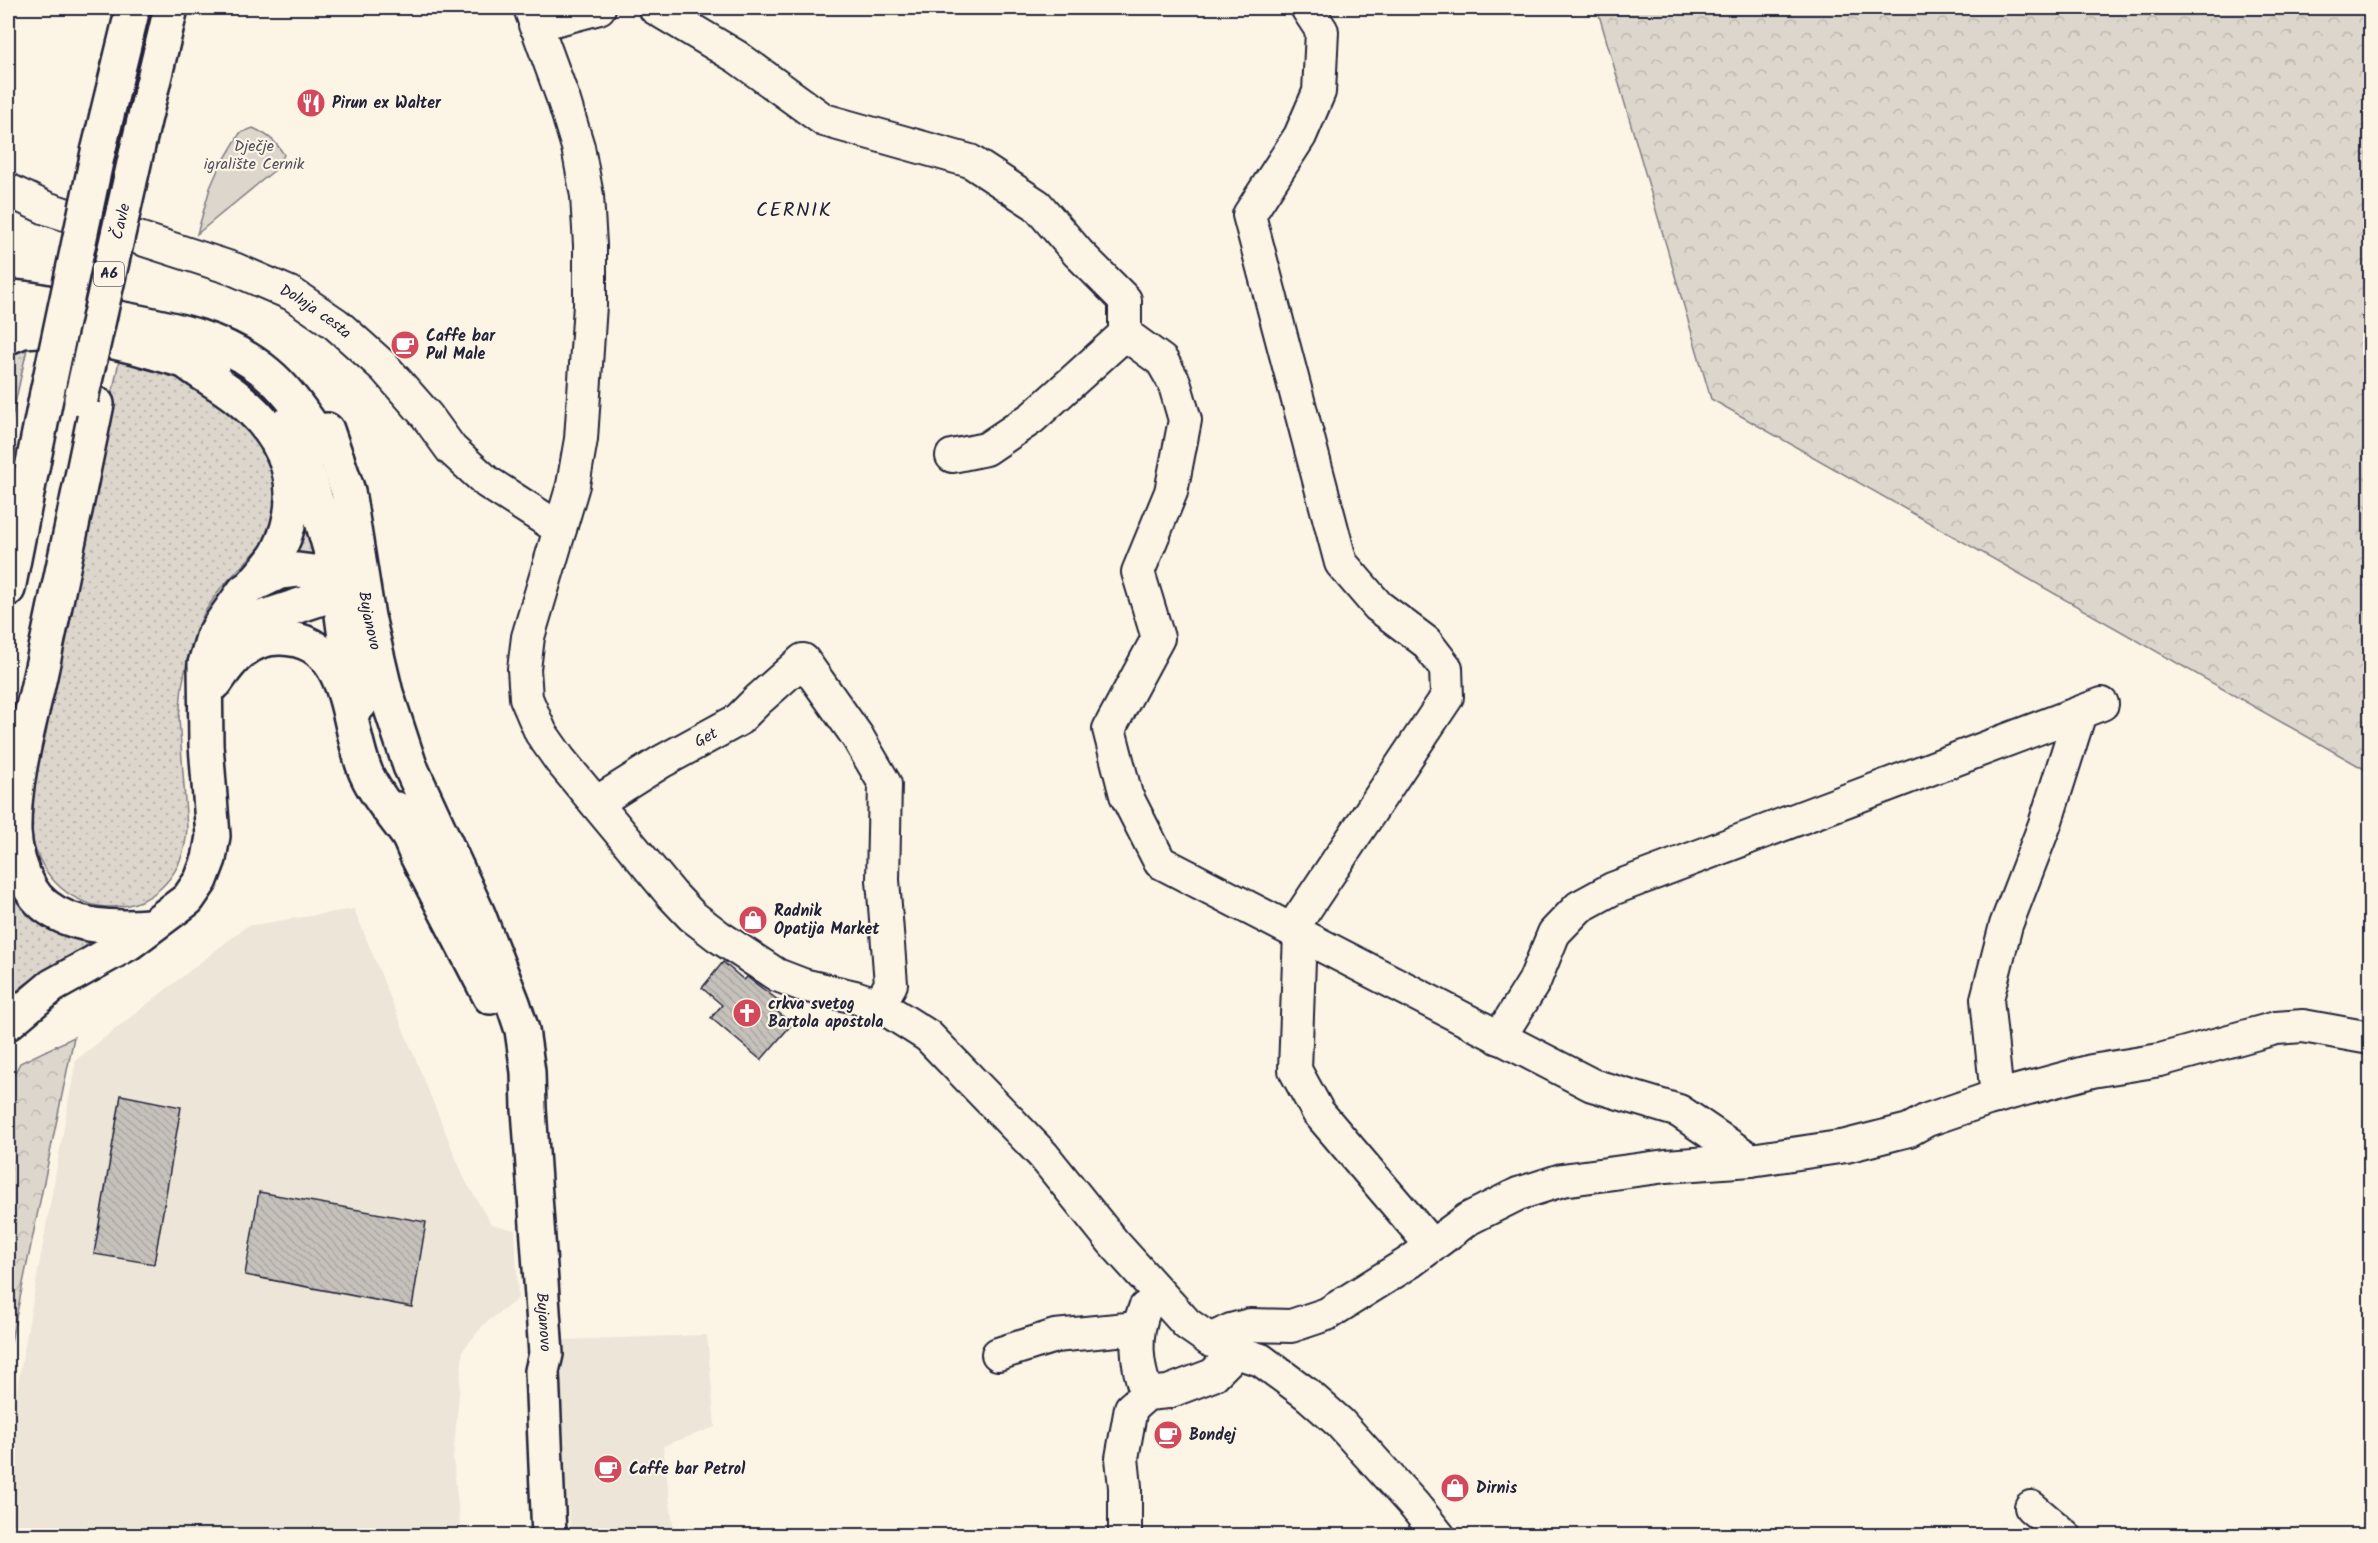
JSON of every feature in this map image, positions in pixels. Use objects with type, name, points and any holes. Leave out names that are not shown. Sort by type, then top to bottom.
[{"type":"main road","name":"A6","points":[[8,589],[39,391],[93,152],[133,8]]},
{"type":"main road","name":"Čavle","points":[[89,402],[136,153],[171,8]]},
{"type":"main road","name":"Bujanovo","points":[[8,284],[171,318],[222,333],[257,351],[303,391],[319,414],[348,491],[369,622],[386,693],[407,757],[435,824],[478,914],[522,1030],[528,1072],[528,1109],[546,1354],[542,1371],[549,1536]]},
{"type":"main road","points":[[8,297],[43,302],[182,332],[221,344],[256,365],[283,387],[337,458]]},
{"type":"main road","name":"Bujanovo","points":[[8,317],[135,347],[218,371],[236,379],[266,403],[292,437],[311,483],[338,585],[348,660],[379,767],[409,837],[487,989],[507,1036],[528,1109]]},
{"type":"main road","points":[[8,337],[23,331],[52,329]]},
{"type":"main road","points":[[185,361],[236,396],[262,420],[274,435],[288,462],[292,490],[289,519],[277,553],[253,585]]},
{"type":"main road","points":[[8,493],[39,391]]},
{"type":"main road","name":"A6","points":[[8,739],[89,402]]},
{"type":"main road","points":[[89,402],[24,751],[15,810],[14,834],[20,867],[32,890],[43,904],[83,923],[123,928],[150,926]]},
{"type":"main road","points":[[206,745],[216,682],[223,654],[229,644],[258,619],[328,596],[338,585],[350,563],[356,544]]},
{"type":"main road","points":[[8,1023],[52,986],[129,943],[188,899],[201,880],[209,859],[213,836],[206,745],[205,664],[213,637],[244,591],[272,574],[298,570],[324,576],[354,597],[369,622]]},
{"type":"main road","points":[[216,682],[236,654],[259,640],[285,638],[322,652],[330,661],[339,679],[365,771],[409,837]]},
{"type":"street","points":[[599,8],[533,16],[578,147],[587,196],[590,235],[590,305],[581,439],[573,485],[528,637],[524,669],[526,698],[542,733],[560,760],[686,909],[718,936],[777,975],[803,985],[879,1005],[928,1036],[980,1092],[1044,1155],[1113,1242],[1187,1324],[1223,1346],[1261,1360],[1340,1423],[1439,1536]]},
{"type":"street","points":[[655,8],[737,57],[824,120],[970,161],[1038,205],[1078,253],[1125,300],[1125,334],[1032,418],[986,449],[952,456]]},
{"type":"street","points":[[1308,8],[1322,31],[1319,92],[1300,136],[1249,215],[1341,563],[1378,606],[1426,642],[1446,668],[1447,697],[1296,931],[1294,1070],[1318,1112],[1432,1246]]},
{"type":"street","name":"Dolnja cesta","points":[[8,190],[46,208],[234,269],[292,294],[336,324],[384,367],[427,416],[452,449],[487,482],[560,529]]},
{"type":"street","points":[[1125,334],[1162,361],[1174,382],[1185,420],[1171,492],[1138,572],[1158,638],[1109,729],[1126,795],[1160,862],[1592,1085],[1679,1111],[1751,1160]]},
{"type":"street","name":"Get","points":[[596,803],[662,762],[738,720],[758,699],[803,660],[857,736],[885,783],[883,880],[891,984],[879,1005]]},
{"type":"street","points":[[1499,1038],[1534,982],[1554,933],[1579,907],[1612,889],[2091,709],[2006,925],[1987,999],[1997,1097]]},
{"type":"street","points":[[1125,1536],[1125,1487],[1122,1458],[1126,1428],[1131,1408],[1147,1394],[1168,1392],[1213,1375],[1231,1330],[1250,1325],[1291,1326],[1327,1314],[1379,1282],[1468,1219],[1518,1194],[1562,1180],[1666,1166],[1751,1160],[1846,1146],[1909,1130],[1927,1120],[1997,1097],[2092,1071],[2160,1059],[2276,1028],[2303,1026],[2370,1038]]},
{"type":"street","points":[[1147,1394],[1140,1377],[1137,1328],[1154,1288]]},
{"type":"street","points":[[998,1354],[1055,1336],[1137,1328]]},
{"type":"street","points":[[2031,1507],[2065,1536]]},
{"type":"shaded area","points":[[354,909],[465,1180],[491,1224],[515,1230],[518,1299],[484,1324],[463,1350],[453,1459],[461,1535],[8,1536],[8,1439],[76,1060],[247,926]]},
{"type":"shaded area","points":[[707,1335],[715,1427],[663,1446],[673,1526],[677,1535],[571,1535],[562,1444],[561,1340]]},
{"type":"green space","points":[[1597,8],[2370,8],[2370,767],[2366,770],[1711,399]]},
{"type":"green space","name":"Dječje igralište Cernik","points":[[253,128],[271,139],[284,155],[276,169],[197,234],[217,172],[240,133]]},
{"type":"green space","points":[[28,344],[8,436],[8,356]]},
{"type":"green space","points":[[120,356],[195,383],[229,407],[270,453],[280,498],[269,535],[220,589],[204,613],[189,652],[182,686],[179,718],[187,828],[180,859],[166,883],[145,899],[122,906],[97,905],[72,896],[51,878],[36,851],[30,811],[30,787]]},
{"type":"green space","points":[[303,514],[317,553],[287,558]]},
{"type":"green space","points":[[8,876],[46,925],[71,938],[96,946],[49,968],[8,999]]},
{"type":"green space","points":[[74,1037],[8,1356],[8,1086],[20,1063]]},
{"type":"building","name":"crkva svetog Bartola apostola","points":[[723,962],[744,980],[747,977],[778,1000],[772,1007],[792,1024],[761,1060],[711,1018],[722,1005],[702,988]]},
{"type":"building","points":[[121,1095],[181,1107],[154,1264],[94,1254]]},
{"type":"building","points":[[259,1192],[426,1222],[412,1307],[245,1275]]},
{"type":"place","name":"Pirun ex Walter","points":[[311,103]]},
{"type":"place","name":"Caffe bar Pul Male","points":[[405,345]]},
{"type":"place","name":"Radnik Opatija Market","points":[[753,920]]},
{"type":"place","name":"crkva svetog Bartola apostola","points":[[747,1013]]},
{"type":"place","name":"Bondej","points":[[1168,1435]]},
{"type":"place","name":"Caffe bar Petrol","points":[[608,1469]]},
{"type":"place","name":"Dirnis","points":[[1455,1488]]},
{"type":"district","name":"CERNIK","points":[[794,211]]}]
